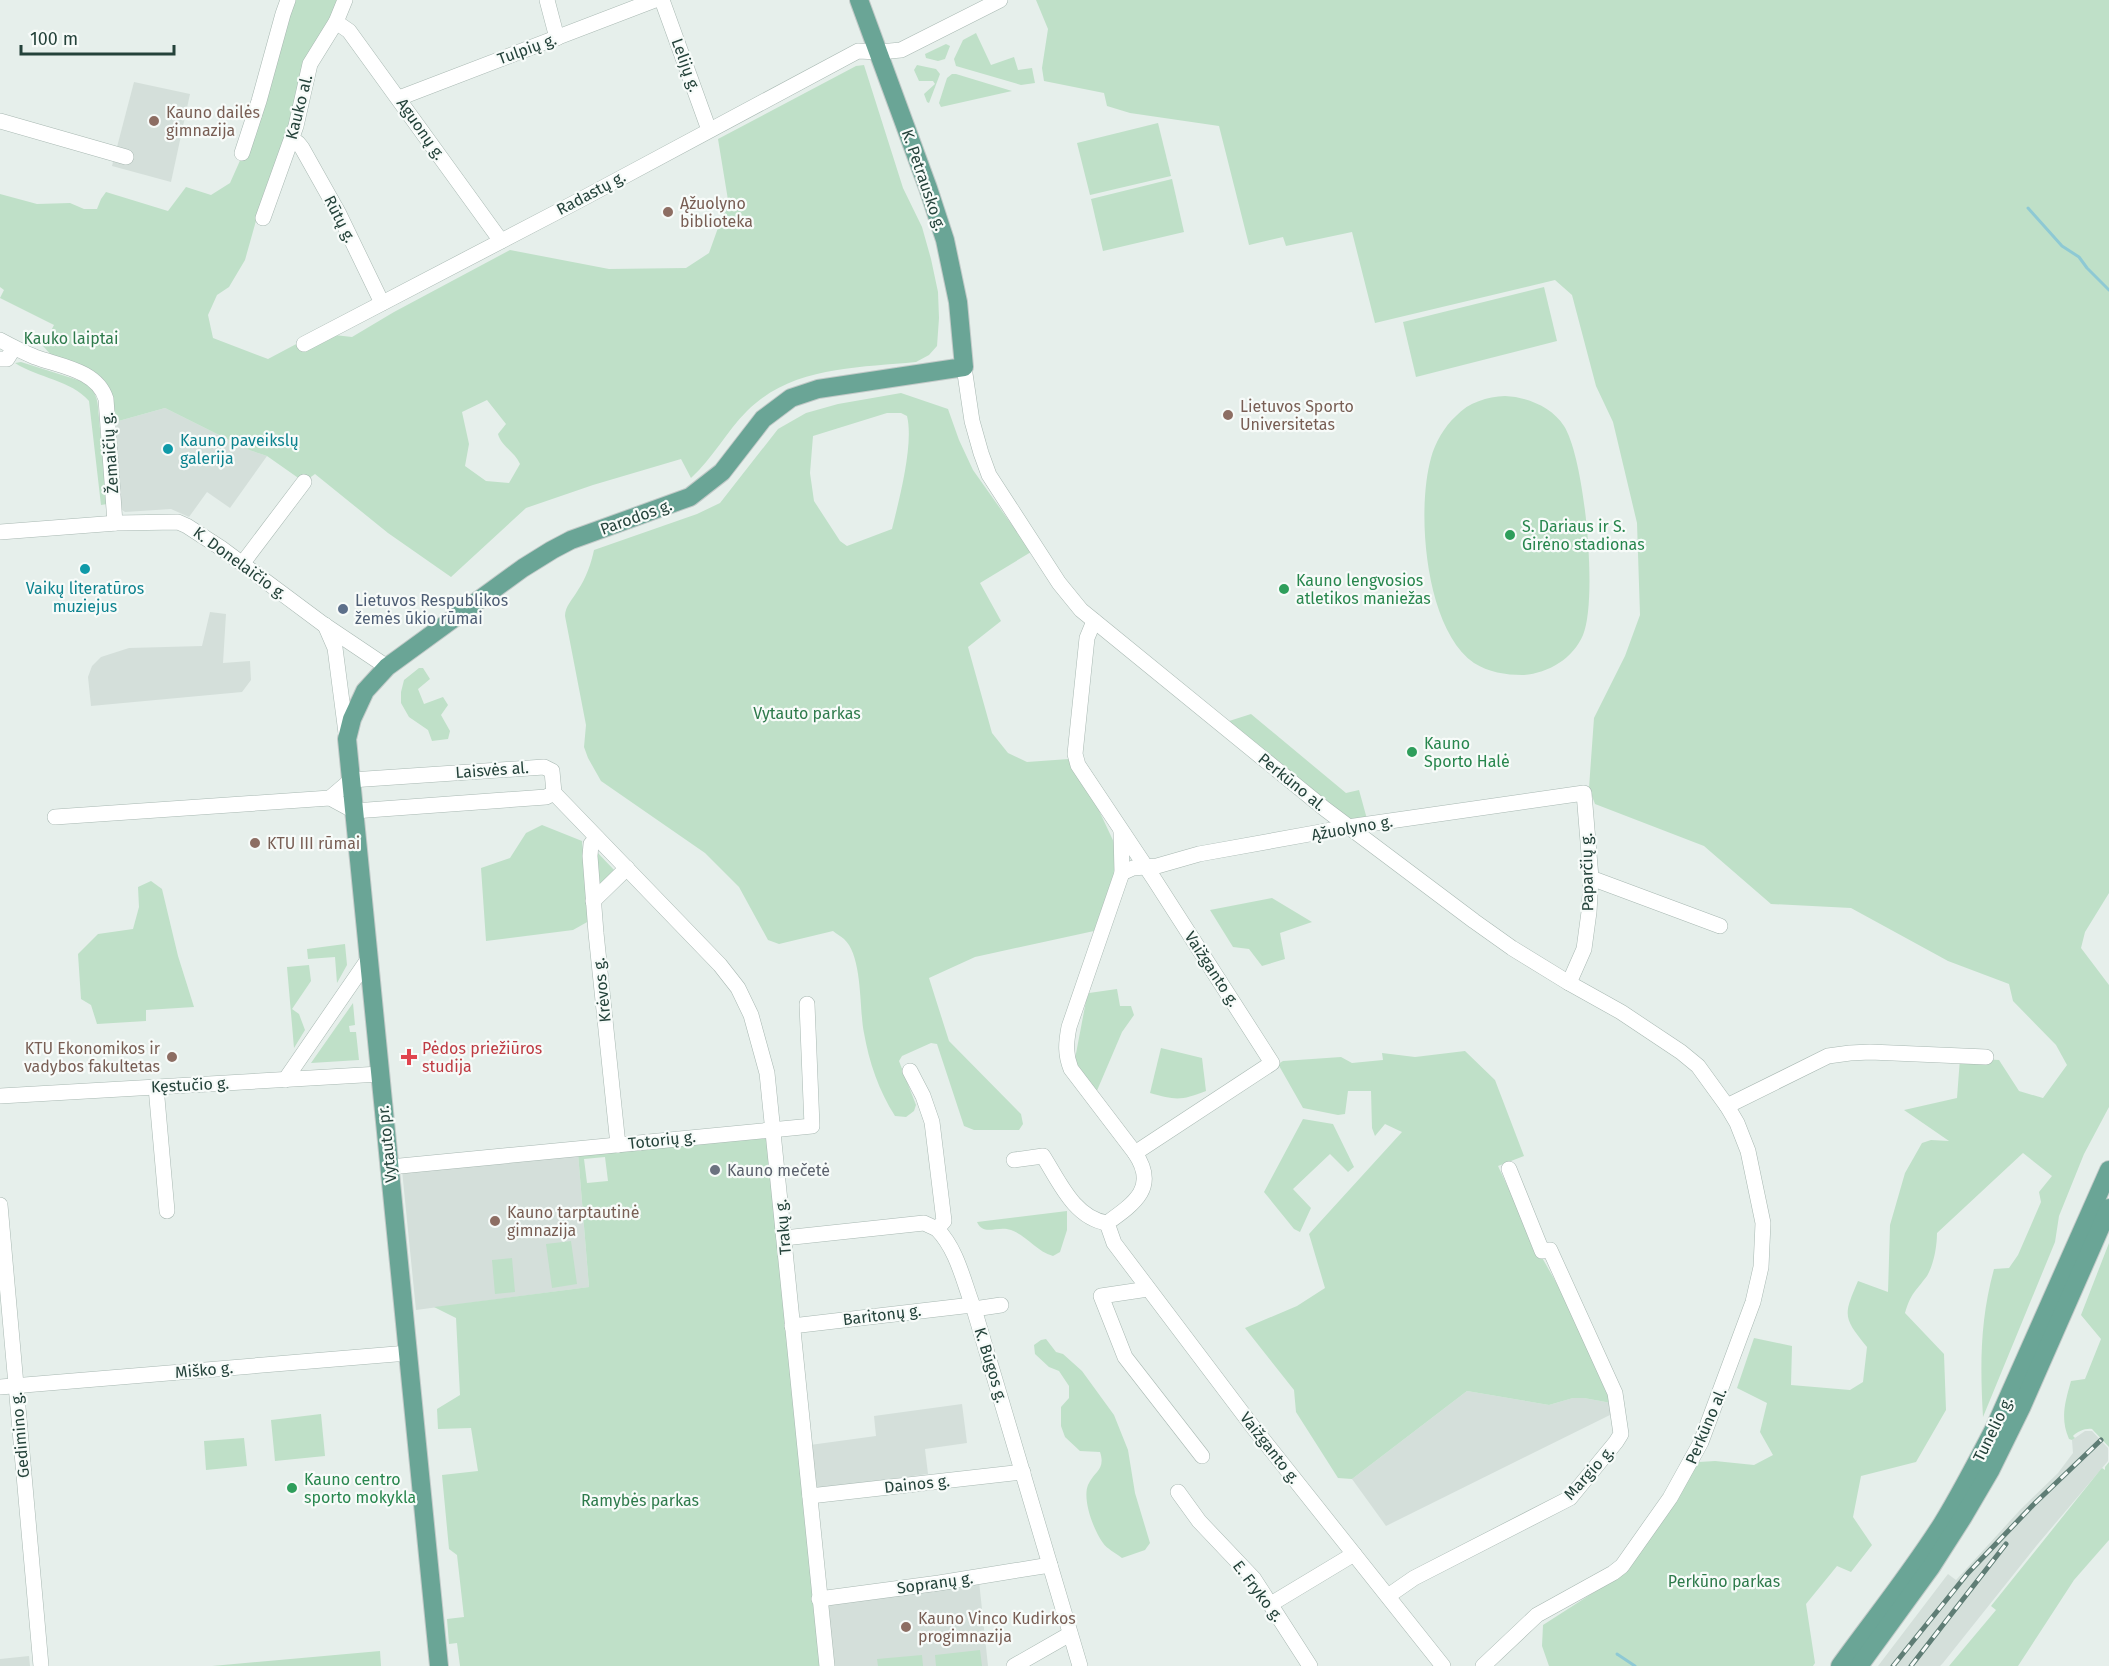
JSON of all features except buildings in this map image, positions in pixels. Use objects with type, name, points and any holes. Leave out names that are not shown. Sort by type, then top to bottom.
[{"type":"main road","name":"K. Petrausko g.","points":[[858,0],[879,52],[945,240],[958,302],[964,367]]},
{"type":"main road","name":"Parodos g.","points":[[347,739],[352,719],[365,691],[387,667],[523,568],[552,550],[571,540],[690,497],[722,472],[763,420],[791,398],[818,389],[964,367]]},
{"type":"main road","name":"Vytauto pr.","points":[[347,739],[440,1666]]},
{"type":"main road","name":"Tunelio g.","points":[[1840,1666],[1918,1559],[1974,1468],[1995,1427],[2109,1170]]},
{"type":"main road","name":"Tunelio g.","points":[[1859,1666],[1930,1568],[1989,1471],[2022,1406],[2109,1208]]},
{"type":"street","name":"Kauko al.","points":[[263,218],[292,141],[310,64],[336,22],[345,0]]},
{"type":"street","points":[[547,0],[557,38]]},
{"type":"street","name":"Tulpių g.","points":[[399,98],[655,0]]},
{"type":"street","name":"Lelijų g.","points":[[662,0],[709,130]]},
{"type":"street","name":"Radastų g.","points":[[304,344],[858,51],[901,50],[1000,0]]},
{"type":"street","points":[[242,153],[259,101],[283,1]]},
{"type":"street","name":"Aguonų g.","points":[[336,22],[349,31],[501,241]]},
{"type":"street","points":[[0,121],[126,157]]},
{"type":"street","name":"Rūtų g.","points":[[292,141],[298,143],[302,148],[339,214],[382,303]]},
{"type":"street","points":[[0,359],[7,359],[7,344]]},
{"type":"street","name":"Žemaičių g.","points":[[7,344],[82,373],[101,389],[106,399],[115,523]]},
{"type":"street","name":"Perkūno al.","points":[[964,367],[972,421],[989,475],[1080,610],[1348,827],[1512,948],[1621,1012],[1681,1052],[1698,1066],[1737,1123],[1748,1151],[1760,1199],[1764,1239],[1761,1267],[1753,1302],[1701,1442],[1670,1498],[1622,1566],[1537,1615],[1483,1666]]},
{"type":"street","points":[[242,564],[304,482]]},
{"type":"street","name":"K. Donelaičio g.","points":[[0,532],[115,523],[178,522],[200,534],[387,667]]},
{"type":"street","name":"Vaižganto g.","points":[[1094,621],[1086,638],[1075,754],[1078,765],[1272,1063],[1135,1153]]},
{"type":"street","name":"Vytauto pr.","points":[[325,625],[335,648],[347,739]]},
{"type":"street","name":"Laisvės al.","points":[[351,780],[544,767],[552,771],[554,793],[546,797],[354,811]]},
{"type":"street","points":[[330,798],[351,780]]},
{"type":"street","name":"Trakų g.","points":[[554,793],[720,965],[738,988],[751,1015],[767,1073],[774,1130],[827,1666]]},
{"type":"street","name":"Ąžuolyno g.","points":[[1122,873],[1133,868],[1199,854],[1348,827],[1584,793]]},
{"type":"street","name":"Paparčių g.","points":[[1569,983],[1584,949],[1591,878],[1584,793]]},
{"type":"street","points":[[56,817],[330,798],[354,811]]},
{"type":"street","points":[[1014,1160],[1043,1156],[1076,1207],[1090,1218],[1107,1222],[1126,1209],[1142,1191],[1146,1180],[1145,1169],[1135,1153],[1071,1069],[1066,1056],[1069,1027],[1122,873],[1121,829]]},
{"type":"street","name":"Krėvos g.","points":[[597,838],[591,844],[590,856],[593,901],[618,1145]]},
{"type":"street","points":[[593,901],[627,868]]},
{"type":"street","points":[[1591,878],[1720,926]]},
{"type":"street","points":[[285,1080],[369,958]]},
{"type":"street","name":"Totorių g.","points":[[390,1167],[812,1126],[807,1004]]},
{"type":"street","points":[[1727,1106],[1828,1056],[1870,1052],[1986,1057]]},
{"type":"street","points":[[784,1238],[924,1223],[937,1229],[944,1221],[934,1136],[928,1110],[910,1071]]},
{"type":"street","name":"Kęstučio g.","points":[[0,1096],[380,1074]]},
{"type":"street","points":[[156,1087],[167,1211]]},
{"type":"street","name":"Margio g.","points":[[1388,1596],[1414,1578],[1570,1498],[1621,1434],[1616,1393],[1550,1250],[1542,1251],[1509,1169]]},
{"type":"street","name":"Gedimino g.","points":[[0,1205],[41,1666]]},
{"type":"street","name":"Vaižganto g.","points":[[1107,1222],[1114,1243],[1148,1289],[1443,1666]]},
{"type":"street","name":"K. Būgos g.","points":[[937,1229],[946,1239],[957,1261],[973,1307],[1080,1666]]},
{"type":"street","points":[[1148,1289],[1101,1296],[1125,1357],[1202,1456]]},
{"type":"street","name":"Baritonų g.","points":[[792,1326],[1001,1305]]},
{"type":"street","name":"Miško g.","points":[[0,1387],[408,1353]]},
{"type":"street","name":"Dainos g.","points":[[810,1496],[1023,1473]]},
{"type":"street","name":"E. Fryko g.","points":[[1178,1492],[1199,1521],[1254,1579],[1310,1666]]},
{"type":"street","points":[[1271,1604],[1354,1554]]},
{"type":"street","name":"Sopranų g.","points":[[819,1599],[1050,1565]]},
{"type":"street","points":[[1014,1666],[1070,1634]]},
{"type":"shaded area","name":"Kauno dailės gimnazija","points":[[134,82],[190,94],[171,182],[112,166]]},
{"type":"shaded area","points":[[165,408],[249,450],[267,456],[230,508],[207,492],[189,517],[171,509],[125,512],[118,507],[117,480],[120,479],[115,422]]},
{"type":"shaded area","points":[[210,612],[226,614],[223,663],[250,661],[251,680],[242,692],[91,706],[88,677],[92,666],[101,657],[129,648],[202,646]]},
{"type":"shaded area","name":"Kauno tarptautinė gimnazija","points":[[578,1153],[589,1287],[416,1310],[402,1170]]},
{"type":"shaded area","points":[[1467,1391],[1549,1405],[1573,1398],[1584,1398],[1611,1403],[1612,1414],[1386,1526],[1352,1479]]},
{"type":"shaded area","points":[[962,1404],[967,1443],[925,1449],[928,1474],[815,1489],[810,1445],[876,1436],[874,1416]]},
{"type":"shaded area","points":[[2085,1431],[2092,1431],[2108,1448],[2108,1461],[2037,1545],[1943,1663],[1940,1666],[1878,1666],[1948,1574],[1956,1580],[2020,1510],[2058,1473],[2073,1453],[2072,1440]]},
{"type":"shaded area","name":"Kauno Vinco Kudirkos progimnazija","points":[[979,1581],[988,1666],[833,1666],[827,1609],[829,1604]]},
{"type":"shaded area","points":[[29,1656],[30,1666],[0,1666],[0,1659]]},
{"type":"green space","name":"Kauko laiptai","points":[[292,0],[339,0],[264,192],[245,260],[229,287],[217,295],[208,315],[213,338],[268,359],[317,333],[352,337],[510,250],[609,269],[686,268],[709,253],[728,200],[718,139],[856,66],[864,65],[903,188],[922,227],[931,259],[938,292],[937,346],[929,355],[916,362],[848,368],[805,377],[784,385],[765,396],[747,411],[691,478],[681,459],[526,508],[451,577],[388,533],[315,474],[304,482],[267,456],[249,450],[165,408],[115,422],[112,397],[105,381],[100,376],[53,357],[43,346],[54,325],[0,298],[4,290],[0,287],[0,194],[37,204],[70,203],[84,209],[97,209],[106,192],[168,211],[186,187],[211,195],[230,183],[255,127]],"holes":[[[487,400],[506,424],[498,434],[520,464],[509,483],[486,481],[465,466],[469,444],[462,412]]]},
{"type":"green space","name":"Perkūno parkas","points":[[1036,0],[2109,0],[2109,893],[2085,932],[2081,948],[2109,985],[2109,1107],[2084,1154],[2059,1216],[2055,1242],[1983,1417],[1982,1343],[1986,1306],[1994,1269],[2009,1268],[2018,1255],[2041,1202],[2039,1192],[2052,1176],[2023,1153],[1937,1233],[1935,1255],[1927,1276],[1911,1297],[1905,1313],[1944,1354],[1946,1410],[1916,1462],[1861,1476],[1853,1517],[1872,1545],[1851,1572],[1837,1566],[1806,1604],[1815,1663],[1813,1666],[1549,1666],[1542,1646],[1543,1625],[1624,1573],[1699,1462],[1715,1461],[1754,1465],[1773,1455],[1760,1432],[1767,1403],[1737,1388],[1754,1338],[1792,1346],[1791,1385],[1850,1390],[1863,1382],[1867,1347],[1850,1322],[1848,1309],[1850,1302],[1858,1281],[1888,1292],[1890,1225],[1905,1173],[1922,1143],[1931,1140],[1949,1141],[1904,1110],[1957,1098],[1960,1058],[1999,1060],[2019,1091],[2043,1098],[2067,1065],[2056,1045],[2013,1001],[2009,984],[1948,961],[1851,908],[1771,904],[1704,846],[1595,804],[1589,788],[1594,718],[1625,656],[1640,615],[1637,523],[1613,422],[1596,386],[1572,295],[1555,280],[1375,323],[1352,232],[1286,246],[1283,237],[1249,245],[1219,126],[1130,113],[1107,106],[1104,93],[1044,81],[1042,68],[1048,29]]},
{"type":"green space","points":[[976,33],[991,65],[1014,57],[1018,70],[1032,68],[1035,83],[1021,85],[956,66],[954,59],[963,40]]},
{"type":"green space","points":[[946,44],[950,46],[945,59],[938,61],[926,58],[925,54]]},
{"type":"green space","points":[[917,65],[936,69],[940,74],[929,103],[924,94],[935,84],[933,81],[919,81],[914,70]]},
{"type":"green space","points":[[952,74],[1012,91],[941,107],[939,103],[947,78]]},
{"type":"green space","points":[[1158,123],[1171,176],[1090,195],[1077,143]]},
{"type":"green space","points":[[1172,179],[1184,232],[1103,251],[1091,199]]},
{"type":"green space","points":[[1544,287],[1557,341],[1416,377],[1403,322]]},
{"type":"green space","points":[[21,362],[81,381],[93,391],[98,407],[107,504],[101,505],[89,401],[73,388],[15,363]]},
{"type":"green space","name":"Vytauto parkas","points":[[901,393],[948,409],[973,470],[1031,552],[980,583],[1001,621],[968,647],[992,733],[1008,753],[1027,762],[1069,759],[1088,787],[1118,851],[1114,873],[1094,931],[975,957],[929,978],[949,1041],[1021,1114],[1023,1124],[1019,1130],[974,1130],[964,1126],[937,1044],[931,1043],[902,1056],[899,1061],[916,1105],[914,1111],[906,1117],[895,1116],[879,1086],[869,1055],[862,1023],[857,970],[850,947],[844,939],[833,931],[779,944],[768,940],[739,887],[705,853],[601,781],[584,747],[586,725],[565,612],[586,576],[594,550],[697,514],[720,503],[778,429],[806,413],[838,404]],"holes":[[[887,413],[901,413],[907,416],[909,441],[905,472],[892,529],[847,546],[840,541],[814,501],[810,473],[813,436]]]},
{"type":"green space","points":[[1505,396],[1522,398],[1546,408],[1564,426],[1578,468],[1587,529],[1589,592],[1587,617],[1579,644],[1558,664],[1541,672],[1522,675],[1503,674],[1485,669],[1474,663],[1457,647],[1444,624],[1435,597],[1428,568],[1425,537],[1424,508],[1427,481],[1431,458],[1440,436],[1452,420],[1467,407],[1485,399]]},
{"type":"green space","points":[[419,668],[423,668],[430,679],[418,689],[424,704],[443,697],[448,705],[441,715],[450,731],[448,739],[432,741],[428,730],[409,717],[401,703],[404,680]]},
{"type":"green space","points":[[1251,714],[1346,793],[1359,790],[1367,819],[1349,824],[1226,722]]},
{"type":"green space","points":[[542,825],[582,841],[589,921],[573,930],[486,941],[481,868],[510,858],[526,833]]},
{"type":"green space","points":[[596,851],[616,872],[599,888]]},
{"type":"green space","points":[[151,881],[162,889],[178,956],[194,1007],[146,1010],[146,1021],[97,1024],[91,1005],[81,999],[78,954],[98,934],[133,929],[139,907],[138,887]]},
{"type":"green space","points":[[1272,898],[1312,922],[1280,933],[1285,959],[1262,966],[1249,949],[1233,947],[1210,910]]},
{"type":"green space","points":[[345,944],[347,965],[337,983],[335,957],[308,959],[307,949]]},
{"type":"green space","points":[[309,965],[311,981],[292,1009],[299,1014],[305,1030],[294,1048],[287,967]]},
{"type":"green space","points":[[1117,989],[1120,1006],[1131,1006],[1134,1015],[1122,1032],[1096,1093],[1074,1064],[1086,1001],[1089,993]]},
{"type":"green space","points":[[353,1003],[355,1025],[349,1026],[350,1032],[356,1032],[359,1060],[311,1063]]},
{"type":"green space","points":[[1161,1048],[1202,1058],[1206,1091],[1190,1097],[1178,1098],[1150,1093]]},
{"type":"green space","points":[[1465,1051],[1495,1080],[1524,1156],[1498,1166],[1536,1247],[1565,1298],[1611,1403],[1573,1398],[1549,1405],[1467,1391],[1352,1479],[1338,1478],[1296,1412],[1294,1390],[1245,1328],[1297,1306],[1325,1288],[1309,1234],[1402,1132],[1385,1124],[1375,1136],[1372,1128],[1371,1091],[1348,1091],[1345,1114],[1338,1115],[1303,1108],[1278,1064],[1283,1061],[1341,1057],[1352,1063],[1383,1060],[1382,1053],[1415,1057]]},
{"type":"green space","points":[[1303,1119],[1333,1124],[1354,1167],[1348,1172],[1330,1154],[1293,1189],[1311,1208],[1300,1232],[1294,1229],[1264,1192]]},
{"type":"green space","name":"Ramybės parkas","points":[[764,1137],[766,1139],[823,1666],[460,1666],[457,1643],[449,1644],[447,1619],[464,1617],[457,1555],[449,1549],[442,1475],[478,1471],[471,1428],[438,1429],[437,1409],[460,1395],[456,1318],[434,1307],[589,1287],[578,1153]],"holes":[[[605,1157],[608,1181],[587,1183],[584,1159]]]},
{"type":"green space","points":[[1067,1211],[1067,1230],[1060,1252],[1053,1256],[1011,1230],[987,1230],[977,1222]]},
{"type":"green space","points":[[571,1241],[577,1284],[552,1288],[546,1244]]},
{"type":"green space","points":[[2109,1243],[2109,1447],[2092,1429],[2081,1431],[2073,1436],[2075,1438],[2072,1440],[2069,1439],[2064,1417],[2071,1381],[2085,1379],[2101,1339],[2081,1315]]},
{"type":"green space","points":[[512,1258],[515,1292],[495,1294],[492,1260]]},
{"type":"green space","points":[[1046,1339],[1056,1352],[1063,1354],[1082,1371],[1114,1415],[1128,1450],[1135,1493],[1150,1543],[1145,1550],[1122,1558],[1105,1545],[1096,1531],[1088,1507],[1087,1491],[1090,1480],[1102,1463],[1100,1452],[1080,1451],[1065,1437],[1061,1426],[1061,1407],[1069,1398],[1069,1386],[1059,1371],[1049,1367],[1035,1354],[1034,1345]]},
{"type":"green space","points":[[321,1414],[325,1456],[275,1461],[271,1420]]},
{"type":"green space","points":[[244,1438],[247,1466],[206,1470],[204,1441]]},
{"type":"green space","points":[[2109,1462],[2109,1540],[2074,1580],[2018,1666],[1949,1666],[1996,1610],[1991,1606],[2101,1469],[2105,1470]]},
{"type":"green space","points":[[980,1650],[982,1666],[936,1666],[935,1655]]},
{"type":"green space","points":[[380,1651],[381,1666],[212,1666]]},
{"type":"green space","points":[[922,1655],[923,1666],[878,1666],[877,1659]]},
{"type":"waterway","points":[[2028,208],[2062,246],[2079,257],[2109,290]]},
{"type":"waterway","points":[[1617,1654],[1635,1666]]},
{"type":"railway","points":[[1893,1666],[1968,1573],[2033,1505],[2101,1440]]},
{"type":"railway","points":[[1911,1666],[2006,1544]]},
{"type":"place","name":"Kauno dailės gimnazija","points":[[154,121]]},
{"type":"place","name":"Ąžuolyno biblioteka","points":[[668,212]]},
{"type":"place","name":"Lietuvos Sporto Universitetas","points":[[1228,415]]},
{"type":"place","name":"Kauno paveikslų galerija","points":[[168,449]]},
{"type":"place","name":"S. Dariaus ir S. Girėno stadionas","points":[[1510,535]]},
{"type":"place","name":"Vaikų literatūros muziejus","points":[[85,569]]},
{"type":"place","name":"Kauno lengvosios atletikos maniežas","points":[[1284,589]]},
{"type":"place","name":"Lietuvos Respublikos žemės ūkio rūmai","points":[[343,609]]},
{"type":"place","name":"Kauno Sporto Halė","points":[[1412,752]]},
{"type":"place","name":"KTU III rūmai","points":[[255,843]]},
{"type":"place","name":"KTU Ekonomikos ir vadybos fakultetas","points":[[172,1057]]},
{"type":"place","name":"Pėdos priežiūros studija","points":[[409,1057]]},
{"type":"place","name":"Kauno mečetė","points":[[715,1170]]},
{"type":"place","name":"Kauno tarptautinė gimnazija","points":[[495,1221]]},
{"type":"place","name":"Kauno centro sporto mokykla","points":[[292,1488]]},
{"type":"place","name":"Kauno Vinco Kudirkos progimnazija","points":[[906,1627]]}]
